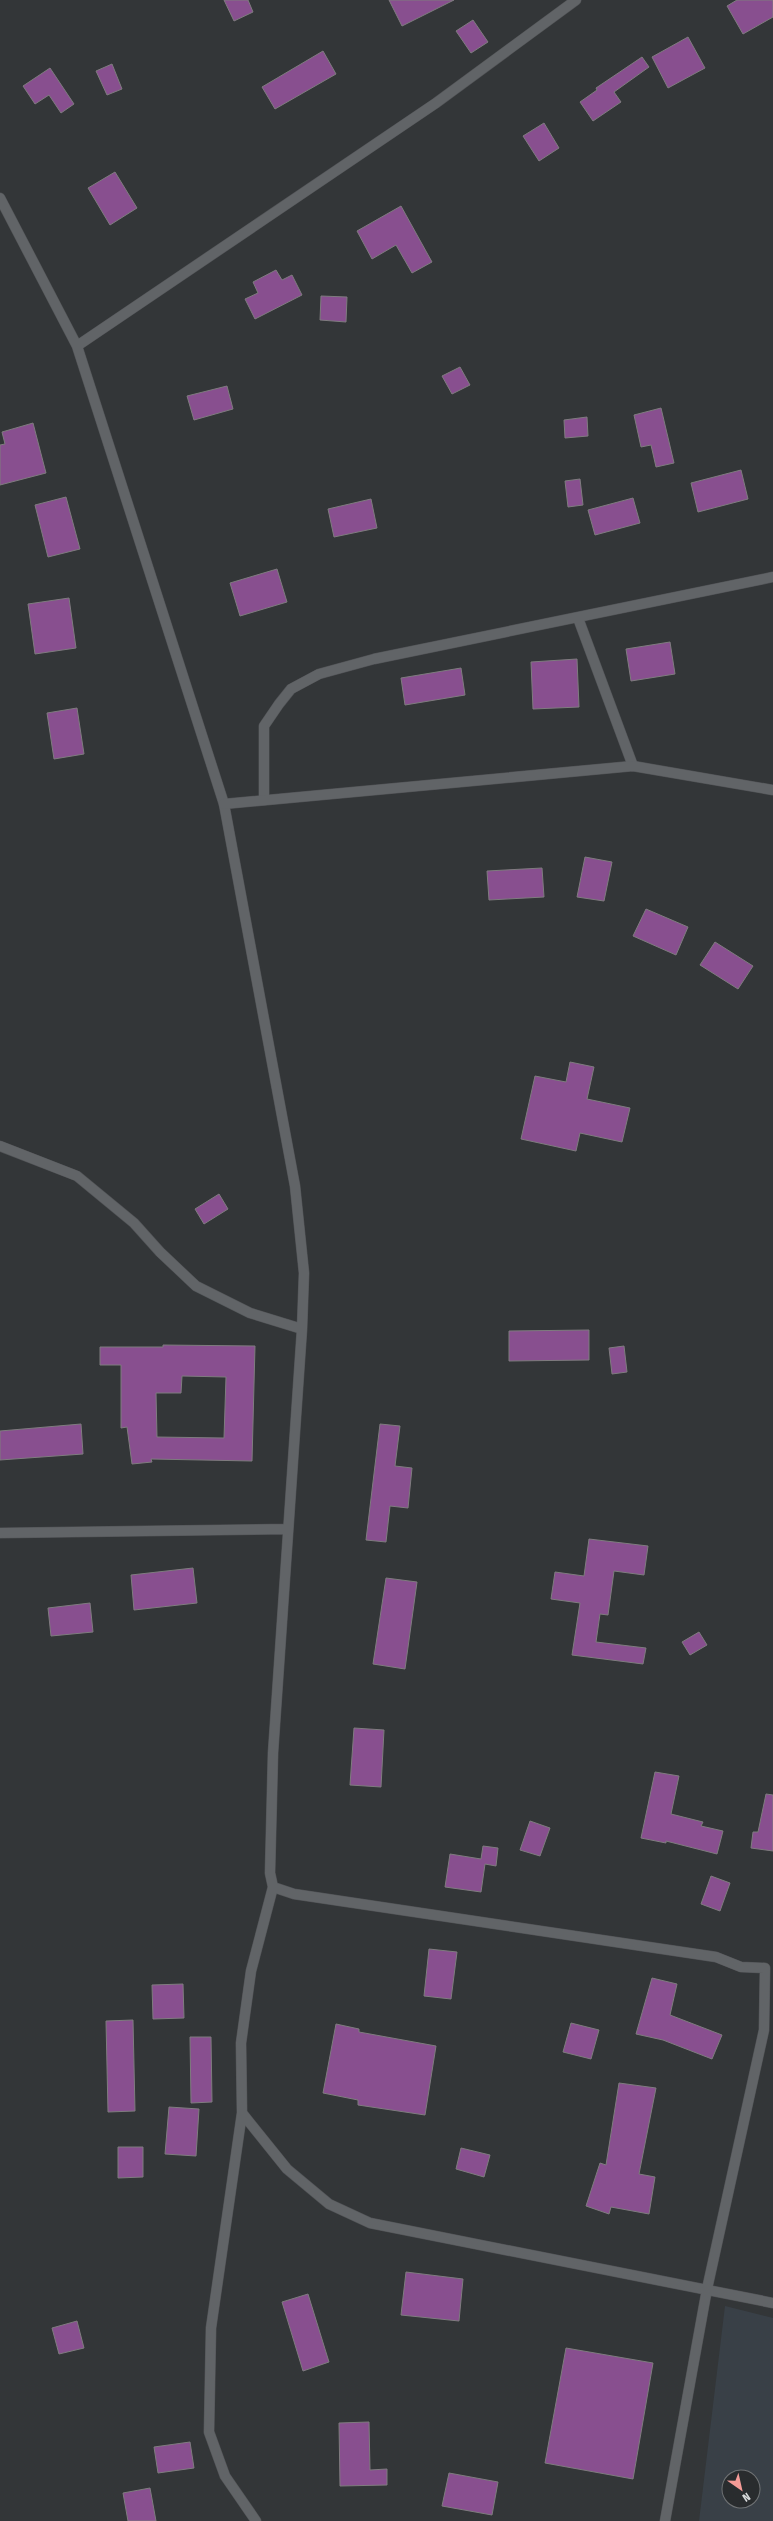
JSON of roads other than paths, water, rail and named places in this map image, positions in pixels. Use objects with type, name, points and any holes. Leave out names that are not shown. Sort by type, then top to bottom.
[{"type":"street","points":[[77,346],[436,103],[576,0]]},
{"type":"street","points":[[1,202],[77,346],[224,804],[296,1186],[304,1273],[302,1329],[273,1753],[270,1873],[272,1887],[251,1971],[241,2043],[242,2113],[211,2328],[209,2432],[225,2476],[256,2521]]},
{"type":"street","points":[[264,800],[264,726],[291,689],[319,674],[374,659],[773,577]]},
{"type":"street","points":[[578,618],[633,766]]},
{"type":"street","points":[[224,804],[633,766],[773,790]]},
{"type":"street","points":[[0,1146],[77,1176],[134,1223],[160,1252],[196,1286],[250,1313],[302,1329]]},
{"type":"street","points":[[0,1533],[288,1530]]},
{"type":"street","points":[[272,1887],[294,1894],[716,1957],[741,1967],[769,1967],[764,2030],[707,2289],[665,2521]]},
{"type":"street","points":[[242,2113],[287,2169],[329,2204],[370,2223],[773,2302]]}]
